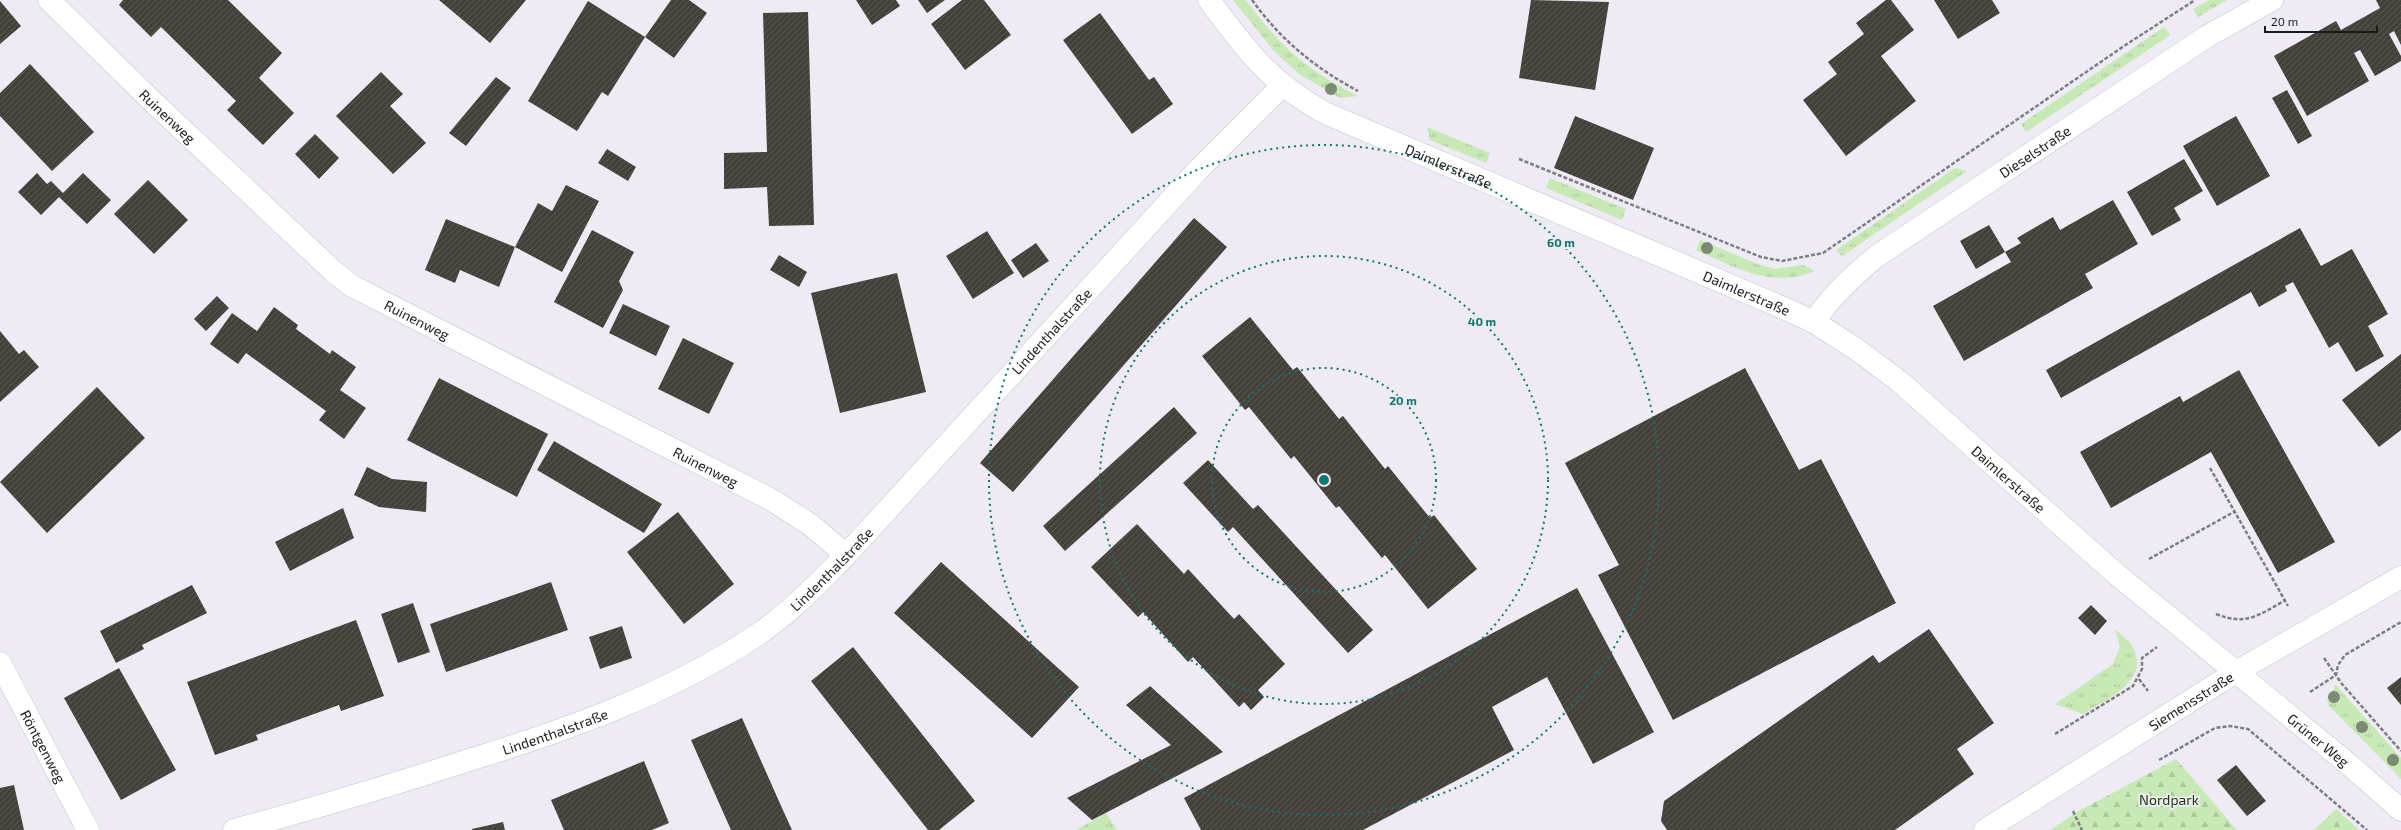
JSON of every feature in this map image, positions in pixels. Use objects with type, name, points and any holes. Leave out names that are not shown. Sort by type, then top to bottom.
[{"type":"street","name":"Ruinenweg","points":[[49,0],[159,108],[333,271],[352,286],[772,500],[811,525],[846,555]]},
{"type":"street","name":"Daimlerstraße","points":[[1209,0],[1258,63],[1282,86],[1302,100],[1346,122],[1680,262],[1814,322],[1856,348],[1899,381],[2115,573],[2236,672]]},
{"type":"street","name":"Dieselstraße","points":[[1814,322],[1825,305],[1845,283],[1877,256],[2206,37],[2272,0]]},
{"type":"street","name":"Lindenthalstraße","points":[[234,830],[320,806],[510,748],[656,692],[705,668],[759,634],[795,604],[846,555],[1200,168],[1282,86]]},
{"type":"street","name":"Siemensstraße","points":[[1985,830],[2236,672],[2401,577]]},
{"type":"street","name":"Röntgenweg","points":[[0,663],[88,830]]},
{"type":"street","name":"Grüner Weg","points":[[2236,672],[2401,810]]},
{"type":"path","points":[[1252,0],[1286,41],[1309,62],[1361,92]]},
{"type":"path","points":[[1518,159],[1761,258],[1782,261],[1815,254],[1822,252],[1838,242],[2124,46],[2195,0]]},
{"type":"path","points":[[2210,468],[2284,601],[2336,675],[2401,751]]},
{"type":"path","points":[[2149,559],[2234,512]]},
{"type":"path","points":[[2143,554],[2154,564]]},
{"type":"path","points":[[2054,734],[2130,689],[2139,679],[2142,669],[2142,658],[2206,607],[2228,619],[2240,621],[2255,618],[2284,601]]},
{"type":"path","points":[[2248,729],[2336,675],[2338,665],[2345,655],[2401,622]]},
{"type":"path","points":[[2155,762],[2215,728],[2230,726],[2248,729],[2367,830]]},
{"type":"green space","points":[[1233,0],[1246,0],[1270,31],[1295,56],[1324,76],[1358,96],[1340,98],[1299,74],[1274,51]]},
{"type":"green space","points":[[2209,0],[2227,0],[2198,17],[2193,9]]},
{"type":"green space","points":[[2164,27],[2170,35],[2026,132],[2021,124]]},
{"type":"green space","points":[[1427,127],[1490,153],[1486,163],[1430,140]]},
{"type":"green space","points":[[1955,168],[1967,171],[1842,256],[1836,250]]},
{"type":"green space","points":[[1550,178],[1626,209],[1622,220],[1546,188]]},
{"type":"green space","points":[[1700,240],[1760,265],[1775,269],[1803,265],[1815,271],[1799,276],[1783,278],[1754,274],[1696,250]]},
{"type":"green space","points":[[2115,629],[2132,645],[2137,659],[2136,670],[2131,680],[2114,695],[2083,714],[2055,704],[2113,664],[2120,647]]},
{"type":"green space","points":[[2336,685],[2401,758],[2401,779],[2329,706],[2327,699]]},
{"type":"green space","name":"Nordpark","points":[[2176,759],[2237,830],[2050,830],[2077,812]]},
{"type":"green space","points":[[2336,809],[2359,830],[2314,830]]},
{"type":"green space","points":[[1106,813],[1117,830],[1076,830]]},
{"type":"building","points":[[123,0],[228,0],[282,53],[259,78],[294,113],[263,145],[227,110],[236,101],[161,27],[151,37],[119,5]]},
{"type":"building","points":[[439,0],[526,0],[490,43]]},
{"type":"building","points":[[671,0],[689,0],[707,13],[674,58],[645,37]]},
{"type":"building","points":[[856,0],[896,0],[900,6],[872,25]]},
{"type":"building","points":[[918,0],[945,0],[927,13]]},
{"type":"building","points":[[962,0],[984,0],[1011,35],[965,70],[931,24]]},
{"type":"building","points":[[1531,0],[1609,2],[1595,90],[1519,78]]},
{"type":"building","points":[[1886,0],[1891,0],[1914,30],[1881,56],[1916,101],[1846,156],[1803,100],[1837,74],[1828,62],[1864,34],[1856,23]]},
{"type":"building","points":[[1934,0],[1992,0],[2000,13],[1958,39]]},
{"type":"building","points":[[2376,0],[2401,0],[2401,45],[2394,31],[2389,34],[2401,56],[2401,61],[2375,76],[2360,50],[2354,53],[2369,81],[2307,116],[2274,56],[2336,21],[2341,30],[2380,8]]},
{"type":"building","points":[[0,1],[21,26],[0,44]]},
{"type":"building","points":[[588,1],[645,37],[608,96],[602,92],[577,131],[528,101]]},
{"type":"building","points":[[808,12],[814,225],[769,226],[767,187],[724,189],[724,153],[767,152],[763,13]]},
{"type":"building","points":[[1100,13],[1149,80],[1154,77],[1173,104],[1132,134],[1063,40]]},
{"type":"building","points":[[30,64],[94,132],[52,171],[0,116],[0,93]]},
{"type":"building","points":[[381,72],[403,94],[390,106],[426,143],[393,174],[336,116]]},
{"type":"building","points":[[496,77],[511,88],[466,146],[449,133]]},
{"type":"building","points":[[2287,90],[2312,136],[2298,144],[2272,98]]},
{"type":"building","points":[[1575,116],[1654,148],[1633,200],[1554,168]]},
{"type":"building","points":[[2236,116],[2270,176],[2217,206],[2183,146]]},
{"type":"building","points":[[315,134],[339,158],[319,179],[295,154]]},
{"type":"building","points":[[607,149],[636,167],[628,181],[598,163]]},
{"type":"building","points":[[2184,159],[2203,191],[2174,208],[2181,220],[2152,236],[2127,192]]},
{"type":"building","points":[[37,173],[47,184],[51,181],[63,193],[83,173],[111,200],[87,224],[59,197],[41,215],[18,192]]},
{"type":"building","points":[[148,180],[188,220],[154,254],[114,214]]},
{"type":"building","points":[[566,185],[599,201],[562,272],[515,247],[538,203],[552,211]]},
{"type":"building","points":[[2113,200],[2138,244],[2085,274],[2093,288],[1964,361],[1933,306],[2011,262],[2005,252],[2021,243],[2017,238],[2053,217],[2060,230]]},
{"type":"building","points":[[1194,218],[1227,247],[1013,492],[980,463]]},
{"type":"building","points":[[446,219],[515,247],[499,287],[460,270],[455,283],[425,270]]},
{"type":"building","points":[[1989,225],[2005,252],[1976,269],[1960,241]]},
{"type":"building","points":[[2300,228],[2321,266],[2352,249],[2388,314],[2368,326],[2384,356],[2356,372],[2338,342],[2329,348],[2293,282],[2285,286],[2287,291],[2259,307],[2251,292],[2061,398],[2046,370]]},
{"type":"building","points":[[592,230],[634,252],[619,281],[623,290],[603,328],[554,302]]},
{"type":"building","points":[[987,231],[1014,273],[973,299],[946,256]]},
{"type":"building","points":[[1036,243],[1049,261],[1023,278],[1011,260]]},
{"type":"building","points":[[779,255],[807,272],[799,287],[770,270]]},
{"type":"building","points":[[897,273],[926,392],[840,413],[811,293]]},
{"type":"building","points":[[217,296],[229,308],[206,331],[194,319]]},
{"type":"building","points":[[623,304],[670,326],[656,356],[609,333]]},
{"type":"building","points":[[274,307],[298,325],[296,329],[330,354],[332,350],[356,367],[340,390],[366,408],[344,439],[319,420],[326,411],[246,353],[238,364],[210,344],[232,313],[257,331]]},
{"type":"building","points":[[1250,317],[1293,370],[1297,367],[1339,419],[1343,416],[1385,469],[1388,466],[1430,518],[1434,515],[1477,569],[1428,609],[1385,555],[1382,558],[1339,506],[1336,508],[1294,456],[1291,459],[1249,407],[1245,410],[1202,356]]},
{"type":"building","points":[[0,331],[19,354],[24,350],[39,367],[0,402]]},
{"type":"building","points":[[683,338],[734,363],[709,414],[658,389]]},
{"type":"building","points":[[2401,354],[2401,430],[2379,447],[2342,400]]},
{"type":"building","points":[[1745,368],[1799,470],[1821,459],[1896,603],[1673,720],[1598,575],[1619,565],[1565,463]]},
{"type":"building","points":[[2239,370],[2335,542],[2278,573],[2211,452],[2111,508],[2080,452],[2180,396],[2183,402]]},
{"type":"building","points":[[439,378],[548,434],[517,497],[407,440]]},
{"type":"building","points":[[97,387],[145,438],[47,533],[0,482]]},
{"type":"building","points":[[1174,407],[1197,433],[1065,551],[1043,526]]},
{"type":"building","points":[[554,441],[662,504],[644,533],[537,470]]},
{"type":"building","points":[[1208,460],[1253,509],[1258,505],[1373,630],[1348,653],[1233,527],[1228,532],[1183,483]]},
{"type":"building","points":[[367,467],[392,479],[427,482],[426,512],[379,507],[354,495]]},
{"type":"building","points":[[343,508],[354,538],[290,571],[275,542]]},
{"type":"building","points":[[678,512],[734,584],[684,624],[627,552]]},
{"type":"building","points":[[1137,524],[1184,574],[1188,569],[1234,619],[1239,614],[1285,664],[1258,690],[1264,697],[1251,710],[1244,702],[1239,707],[1193,657],[1188,662],[1143,612],[1138,617],[1091,567]]},
{"type":"building","points":[[941,562],[1079,687],[1032,738],[894,613]]},
{"type":"building","points":[[551,582],[568,630],[446,672],[430,624]]},
{"type":"building","points":[[192,585],[207,613],[142,645],[144,649],[116,663],[100,631]]},
{"type":"building","points":[[1577,588],[1654,732],[1593,764],[1547,677],[1492,707],[1514,750],[1363,830],[1201,830],[1184,798]]},
{"type":"building","points":[[413,603],[430,652],[398,663],[381,614]]},
{"type":"building","points":[[2091,605],[2107,621],[2095,635],[2078,618]]},
{"type":"building","points":[[356,620],[384,696],[341,711],[339,705],[256,735],[258,740],[215,755],[187,682]]},
{"type":"building","points":[[622,626],[632,658],[600,669],[589,637]]},
{"type":"building","points":[[1929,629],[1994,723],[1957,749],[1974,774],[1895,830],[1667,830],[1661,821],[1664,801],[1873,655],[1879,663]]},
{"type":"building","points":[[853,647],[975,801],[939,830],[928,830],[811,681]]},
{"type":"building","points":[[119,668],[176,770],[121,800],[64,698]]},
{"type":"building","points":[[2401,677],[2401,705],[2387,688]]},
{"type":"building","points":[[1150,686],[1223,752],[1092,820],[1067,798],[1171,745],[1126,705]]},
{"type":"building","points":[[742,718],[792,830],[731,830],[691,740]]},
{"type":"building","points":[[644,761],[669,823],[652,830],[564,830],[551,800]]},
{"type":"building","points":[[2236,765],[2266,801],[2247,816],[2217,780]]},
{"type":"building","points":[[14,785],[24,830],[0,830],[0,788]]},
{"type":"building","points":[[503,822],[505,830],[472,830],[472,829]]}]
